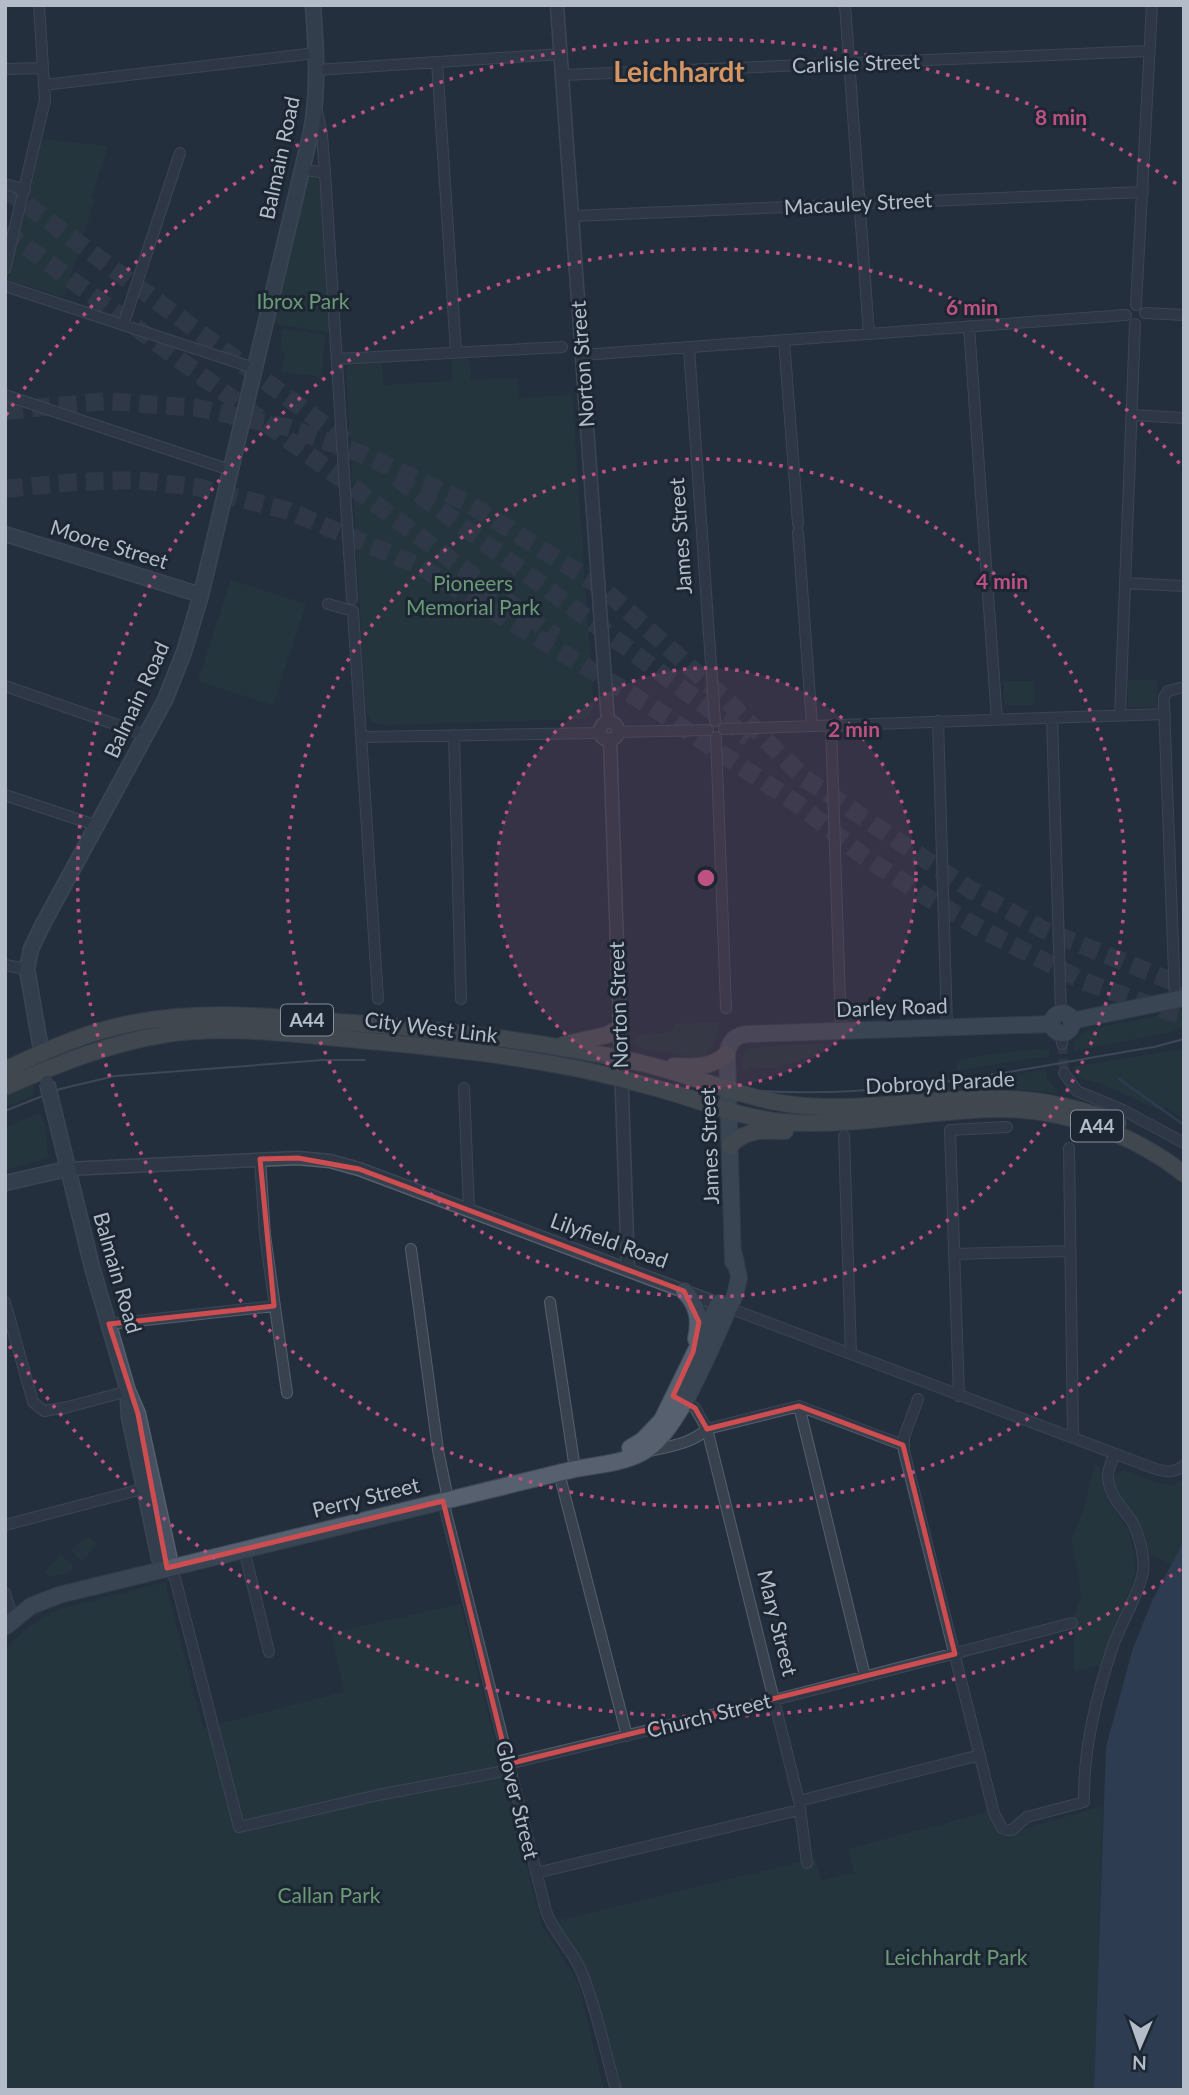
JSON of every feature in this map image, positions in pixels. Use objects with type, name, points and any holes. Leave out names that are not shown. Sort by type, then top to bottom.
[{"type":"highway","name":"City West Link","points":[[5,1070],[76,1038],[116,1026],[170,1017],[212,1014],[389,1026],[555,1047],[621,1059],[729,1090]]},
{"type":"highway","points":[[555,1047],[607,1035],[620,1028]]},
{"type":"highway","name":"City West Link","points":[[5,1087],[46,1076],[121,1043],[170,1033],[220,1030],[273,1032],[439,1048],[570,1067],[729,1111]]},
{"type":"highway","points":[[661,1069],[671,1066],[706,1066],[718,1062],[727,1054]]},
{"type":"highway","name":"Dobroyd Parade","points":[[729,1090],[786,1104],[820,1108],[978,1098],[1038,1101],[1069,1106],[1126,1126],[1184,1160]]},
{"type":"highway","name":"Dobroyd Parade","points":[[729,1111],[762,1119],[829,1123],[999,1109],[1035,1111],[1068,1118],[1127,1138],[1184,1174]]},
{"type":"highway","points":[[730,1146],[748,1132],[787,1131],[806,1122]]},
{"type":"main road","name":"Balmain Road","points":[[167,1569],[169,1556],[149,1487],[138,1414],[128,1391],[67,1169],[41,1053],[27,969],[29,956],[43,924],[171,687],[201,594],[312,132],[316,104],[313,5]]},
{"type":"main road","name":"Moore Street","points":[[5,534],[201,594]]},
{"type":"main road","name":"Darley Road","points":[[734,1039],[747,1034],[947,1027],[1061,1027],[1179,999]]},
{"type":"main road","name":"James Street","points":[[724,1306],[737,1289],[738,1278],[734,1254],[727,1054],[734,1039]]},
{"type":"main road","name":"Lilyfield Road","points":[[5,1183],[67,1169]]},
{"type":"main road","points":[[679,1399],[699,1322],[695,1305],[684,1291]]},
{"type":"main road","points":[[693,1352],[724,1306]]},
{"type":"main road","points":[[679,1399],[724,1306]]},
{"type":"main road","name":"Perry Street","points":[[567,1471],[621,1452],[643,1440],[679,1399]]},
{"type":"main road","name":"Perry Street","points":[[167,1569],[609,1463],[643,1452],[666,1433],[679,1399]]},
{"type":"main road","points":[[9,1623],[31,1606],[51,1597],[167,1569]]},
{"type":"street","points":[[5,269],[45,100],[39,5]]},
{"type":"street","name":"Norton Street","points":[[557,5],[608,722],[602,725],[609,735],[628,1270]]},
{"type":"street","points":[[845,5],[869,334]]},
{"type":"street","points":[[1136,305],[1152,5]]},
{"type":"street","name":"Carlisle Street","points":[[563,75],[1149,51]]},
{"type":"street","points":[[44,85],[316,52]]},
{"type":"street","points":[[316,70],[561,54]]},
{"type":"street","points":[[438,62],[456,351]]},
{"type":"street","points":[[5,69],[43,68]]},
{"type":"street","points":[[316,104],[325,173],[352,599]]},
{"type":"street","points":[[123,325],[180,153]]},
{"type":"street","points":[[301,169],[325,173]]},
{"type":"street","points":[[5,184],[25,190]]},
{"type":"street","name":"Macauley Street","points":[[573,216],[1143,192]]},
{"type":"street","points":[[5,286],[254,368]]},
{"type":"street","points":[[1136,305],[1145,313]]},
{"type":"street","points":[[1136,305],[1128,309],[1126,314],[1129,321],[1135,324],[1141,322],[1145,313]]},
{"type":"street","points":[[1145,313],[1184,315]]},
{"type":"street","points":[[582,355],[1126,314]]},
{"type":"street","points":[[1120,715],[1135,324]]},
{"type":"street","points":[[969,327],[997,720]]},
{"type":"street","points":[[784,340],[811,725]]},
{"type":"street","points":[[338,359],[562,347]]},
{"type":"street","name":"James Street","points":[[689,348],[716,729],[726,1008]]},
{"type":"street","points":[[5,395],[230,470]]},
{"type":"street","points":[[1132,415],[1184,418]]},
{"type":"street","points":[[1126,583],[1184,586]]},
{"type":"street","points":[[328,604],[353,611],[378,999]]},
{"type":"street","points":[[5,686],[132,730],[145,737]]},
{"type":"street","points":[[1179,999],[1164,714],[1166,693],[1172,688],[1184,687]]},
{"type":"street","points":[[362,737],[609,735],[811,725],[1164,714]]},
{"type":"street","points":[[1052,718],[1061,1027]]},
{"type":"street","points":[[938,721],[947,1027]]},
{"type":"street","points":[[831,725],[841,1031]]},
{"type":"street","points":[[454,736],[461,999]]},
{"type":"street","points":[[5,795],[98,825]]},
{"type":"street","points":[[5,965],[27,969]]},
{"type":"street","points":[[1064,1073],[1077,1091],[1123,1110],[1184,1143]]},
{"type":"street","points":[[464,1088],[469,1210]]},
{"type":"street","points":[[959,1396],[950,1130],[1007,1127]]},
{"type":"street","points":[[844,1136],[851,1354]]},
{"type":"street","points":[[1069,1148],[1073,1438]]},
{"type":"street","points":[[260,1159],[265,1236],[287,1393]]},
{"type":"street","name":"Lilyfield Road","points":[[67,1169],[260,1159],[330,1161],[359,1169],[1162,1471],[1170,1472],[1182,1467]]},
{"type":"street","name":"Glover Street","points":[[411,1250],[446,1500],[509,1767],[550,1922],[582,1972],[616,2090]]},
{"type":"street","points":[[954,1254],[1070,1251]]},
{"type":"street","points":[[5,1302],[33,1402],[44,1411],[128,1391]]},
{"type":"street","points":[[550,1302],[567,1471],[627,1735]]},
{"type":"street","points":[[109,1324],[274,1306]]},
{"type":"street","name":"Mary Street","points":[[679,1399],[695,1408],[706,1429],[799,1805],[807,1863]]},
{"type":"street","points":[[918,1399],[903,1441],[997,1822],[1002,1828],[1012,1830],[1027,1816],[1084,1802],[1085,1763],[1096,1708],[1113,1646],[1143,1572],[1143,1558],[1134,1526],[1114,1498],[1110,1487],[1108,1471],[1115,1454]]},
{"type":"street","points":[[799,1406],[903,1441]]},
{"type":"street","points":[[799,1406],[865,1676]]},
{"type":"street","name":"Perry Street","points":[[643,1452],[680,1444],[698,1437],[706,1429],[799,1406]]},
{"type":"street","points":[[5,1525],[149,1487]]},
{"type":"street","points":[[244,1550],[269,1652]]},
{"type":"street","name":"Church Street","points":[[167,1569],[175,1578],[239,1828],[509,1767],[1072,1623]]},
{"type":"street","points":[[5,1593],[9,1623]]},
{"type":"street","points":[[536,1873],[980,1755]]},
{"type":"highlighted area","points":[[298,1158],[359,1169],[684,1291],[699,1322],[693,1352],[673,1396],[695,1408],[707,1429],[799,1406],[903,1445],[955,1654],[508,1764],[443,1501],[167,1568],[138,1414],[109,1324],[274,1306],[260,1159]]},
{"type":"green space","points":[[42,139],[108,146],[91,197],[95,199],[64,297],[8,280]]},
{"type":"green space","name":"Ibrox Park","points":[[313,177],[320,182],[330,333],[274,323],[305,184],[307,179]]},
{"type":"green space","points":[[283,329],[325,335],[322,377],[282,372],[285,352],[280,351]]},
{"type":"green space","name":"Pioneers Memorial Park","points":[[452,359],[469,359],[471,380],[517,378],[519,398],[572,395],[594,709],[585,719],[385,725],[373,722],[366,713],[346,369],[350,365],[382,363],[383,385],[452,381]]},
{"type":"green space","points":[[231,580],[306,604],[273,705],[198,681]]},
{"type":"green space","points":[[1128,680],[1157,680],[1157,707],[1128,707]]},
{"type":"green space","points":[[1003,681],[1034,681],[1035,705],[1004,705]]},
{"type":"green space","points":[[1184,1011],[1184,1027],[1074,1051],[1076,1040],[1090,1029]]},
{"type":"green space","points":[[721,1022],[712,1047],[700,1058],[640,1048],[634,1036],[671,1032],[675,1024]]},
{"type":"green space","points":[[824,1043],[824,1050],[817,1050],[817,1055],[783,1065],[780,1069],[749,1067],[748,1071],[741,1070],[744,1052],[751,1048]]},
{"type":"green space","points":[[1049,1048],[1049,1056],[957,1070],[956,1061]]},
{"type":"green space","points":[[1184,1049],[1184,1120],[1166,1107],[1161,1111],[1102,1084],[1079,1077],[1073,1067]]},
{"type":"green space","points":[[1046,1069],[1046,1079],[1060,1093],[1014,1089],[934,1093],[933,1090],[975,1083]]},
{"type":"green space","points":[[30,1083],[35,1087],[33,1096],[5,1107],[5,1094]]},
{"type":"green space","points":[[39,1113],[45,1124],[48,1158],[5,1170],[5,1128]]},
{"type":"green space","points":[[1095,1464],[1100,1467],[1105,1496],[1129,1531],[1136,1566],[1132,1584],[1101,1665],[1074,1672],[1074,1616],[1081,1596],[1071,1540],[1083,1512]]},
{"type":"green space","points":[[1125,1471],[1161,1484],[1173,1485],[1184,1478],[1184,1541],[1172,1565],[1149,1554],[1144,1533],[1119,1496],[1113,1479],[1116,1473]]},
{"type":"green space","points":[[88,1536],[97,1544],[82,1561],[71,1550]]},
{"type":"green space","points":[[61,1555],[73,1566],[71,1572],[51,1577],[45,1572]]},
{"type":"green space","name":"Callan Park","points":[[165,1582],[203,1728],[344,1692],[331,1633],[460,1604],[542,1926],[578,1983],[604,2090],[5,2090],[5,1649],[29,1626],[59,1609]]},
{"type":"green space","name":"Leichhardt Park","points":[[1103,1806],[1094,2090],[622,2090],[587,1971],[557,1921],[815,1858],[821,1881],[854,1872],[848,1849],[987,1812],[1004,1835]]},
{"type":"water","points":[[1184,1541],[1184,2090],[1094,2090],[1106,1747],[1133,1648],[1153,1599]]},
{"type":"waterway","points":[[1119,1079],[1184,1125]]},
{"type":"tunnel","points":[[5,189],[352,445]]},
{"type":"tunnel","points":[[5,231],[556,637]]},
{"type":"tunnel","points":[[5,411],[106,401],[198,408],[290,428],[364,455],[466,502],[589,579],[616,600],[723,697],[803,777],[971,890],[1044,930],[1184,986]]},
{"type":"tunnel","points":[[397,478],[749,738]]},
{"type":"tunnel","points":[[5,489],[75,482],[136,480],[196,487],[289,511],[419,566],[647,704],[799,805],[862,855],[979,928],[1083,981],[1184,1017]]},
{"type":"tunnel","points":[[1062,1044],[1064,1073]]},
{"type":"tram line","points":[[762,1091],[860,1090],[958,1080],[1154,1047],[1184,1039]]},
{"type":"tram line","points":[[5,1111],[60,1089],[115,1076],[323,1060],[365,1060]]},
{"type":"district","name":"Leichhardt","points":[[679,72]]}]
